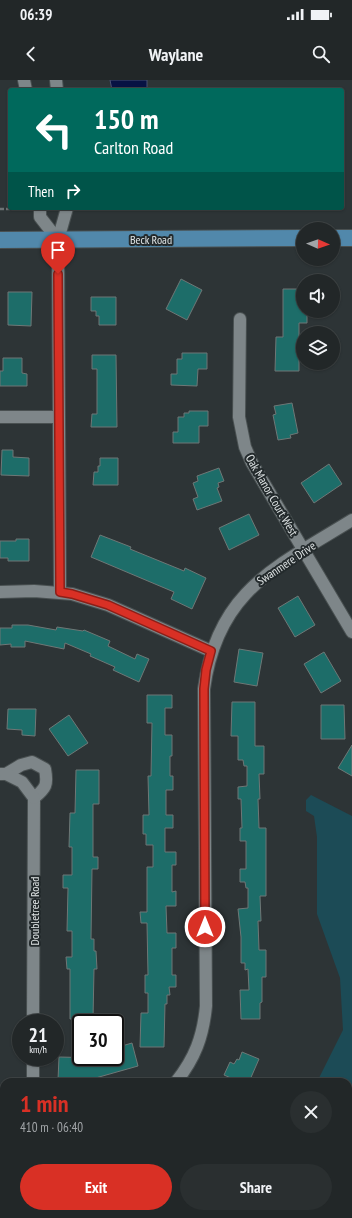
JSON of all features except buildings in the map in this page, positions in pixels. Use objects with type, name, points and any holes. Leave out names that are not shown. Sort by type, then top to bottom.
[{"type":"main road","name":"Beck Road","points":[[0,240],[296,238]]},
{"type":"main road","points":[[340,238],[352,238]]},
{"type":"street","points":[[40,210],[40,217],[58,240]]},
{"type":"street","points":[[60,592],[58,240],[67,210]]},
{"type":"street","name":"Oak Manor Court West","points":[[240,319],[239,417],[245,447],[252,463],[352,632]]},
{"type":"street","points":[[0,417],[59,417]]},
{"type":"street","name":"Swanmere Drive","points":[[179,1078],[190,1062],[199,1043],[204,1027],[206,1006],[204,689],[206,670],[211,651],[226,618],[244,594],[267,573],[352,520]]},
{"type":"street","points":[[0,592],[60,592],[72,594],[108,605],[211,651]]},
{"type":"street","points":[[32,762],[46,769],[48,781],[44,790],[34,798],[22,782],[3,774],[21,765],[32,762]]},
{"type":"street","name":"Doubletree Road","points":[[33,1014],[34,798]]},
{"type":"street","points":[[33,1066],[33,1078]]},
{"type":"shaded area","points":[[110,80],[147,80],[147,88],[112,88]]},
{"type":"shaded area","points":[[311,795],[352,816],[352,1078],[319,1078],[343,1030],[340,978],[317,914],[317,837],[314,816],[306,811],[306,800]]},
{"type":"route","points":[[58,274],[60,592],[72,594],[108,605],[211,651],[206,670],[204,689],[205,927]]}]
